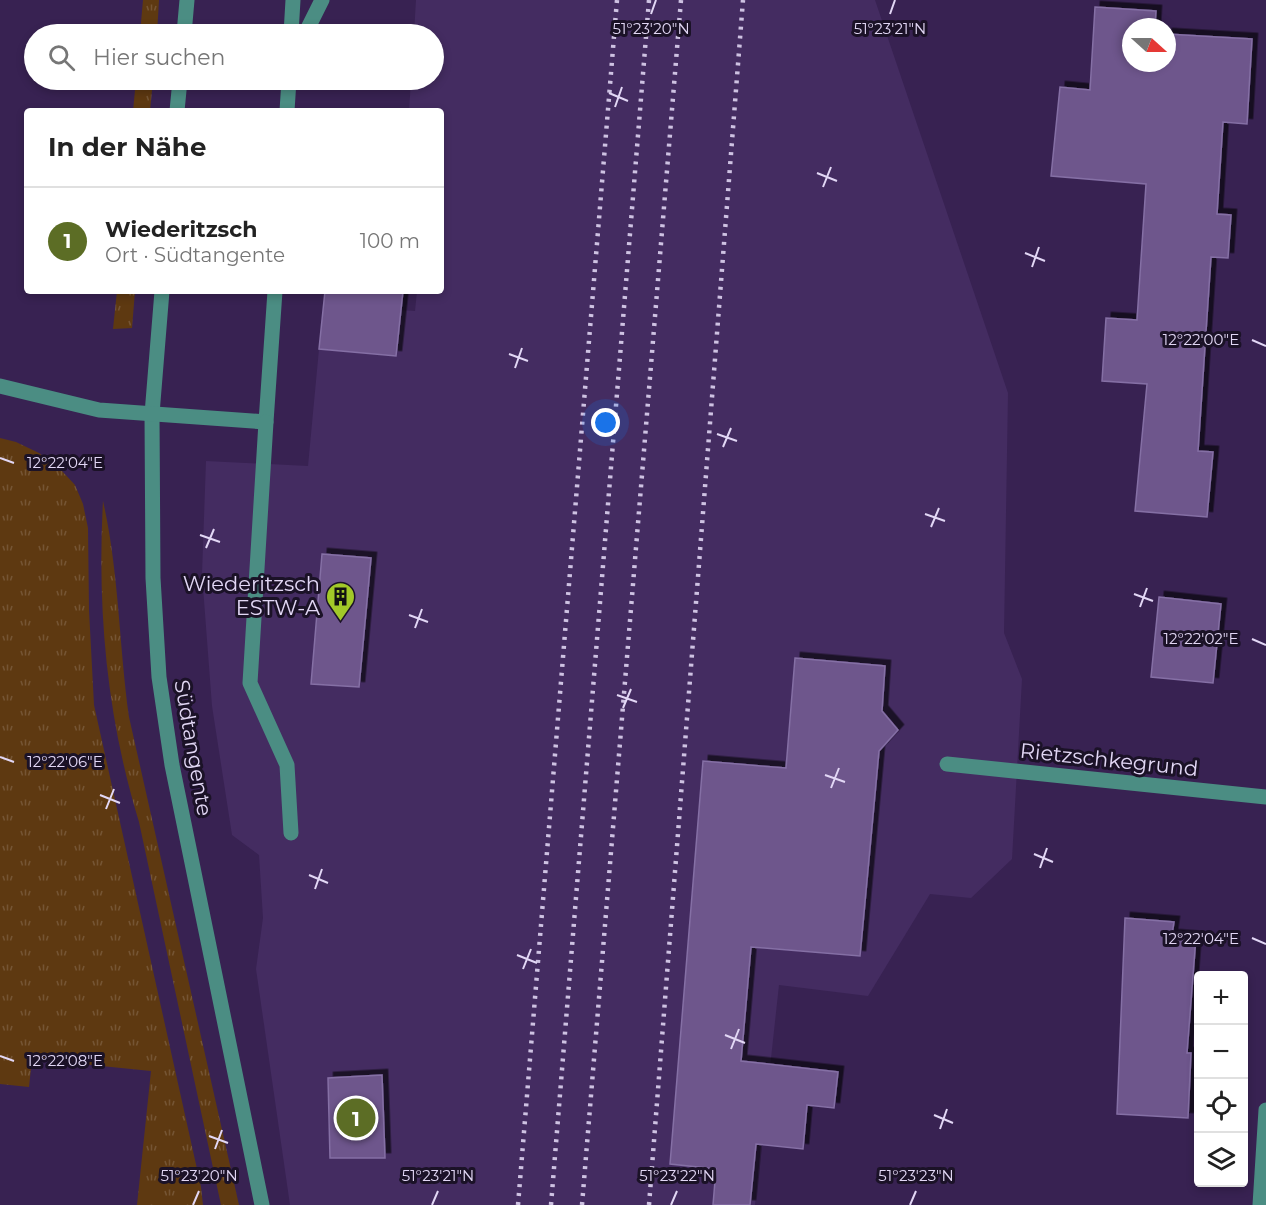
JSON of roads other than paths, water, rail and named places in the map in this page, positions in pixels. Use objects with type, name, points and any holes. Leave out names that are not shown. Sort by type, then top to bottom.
[{"type":"street","points":[[185,24],[187,0]]},
{"type":"street","points":[[292,24],[293,0]]},
{"type":"street","points":[[310,24],[322,0]]},
{"type":"street","points":[[177,108],[179,90]]},
{"type":"street","points":[[287,108],[288,90]]},
{"type":"street","name":"Südtangente","points":[[162,294],[152,414],[153,578],[159,677],[172,765],[262,1205]]},
{"type":"street","points":[[275,294],[250,682],[286,765],[291,833]]},
{"type":"street","points":[[0,386],[99,410],[266,422]]},
{"type":"street","name":"Rietzschkegrund","points":[[947,764],[1266,797]]},
{"type":"street","points":[[1260,1205],[1266,1110]]},
{"type":"railway","points":[[518,1205],[617,0]]},
{"type":"railway","points":[[551,1205],[649,0]]},
{"type":"railway","points":[[582,1205],[681,0]]},
{"type":"railway","points":[[649,1205],[743,0]]},
{"type":"place","name":"Wiederitzsch ESTW-A","points":[[341,622]]},
{"type":"place","name":"Wiederitzsch","points":[[356,1118]]}]
